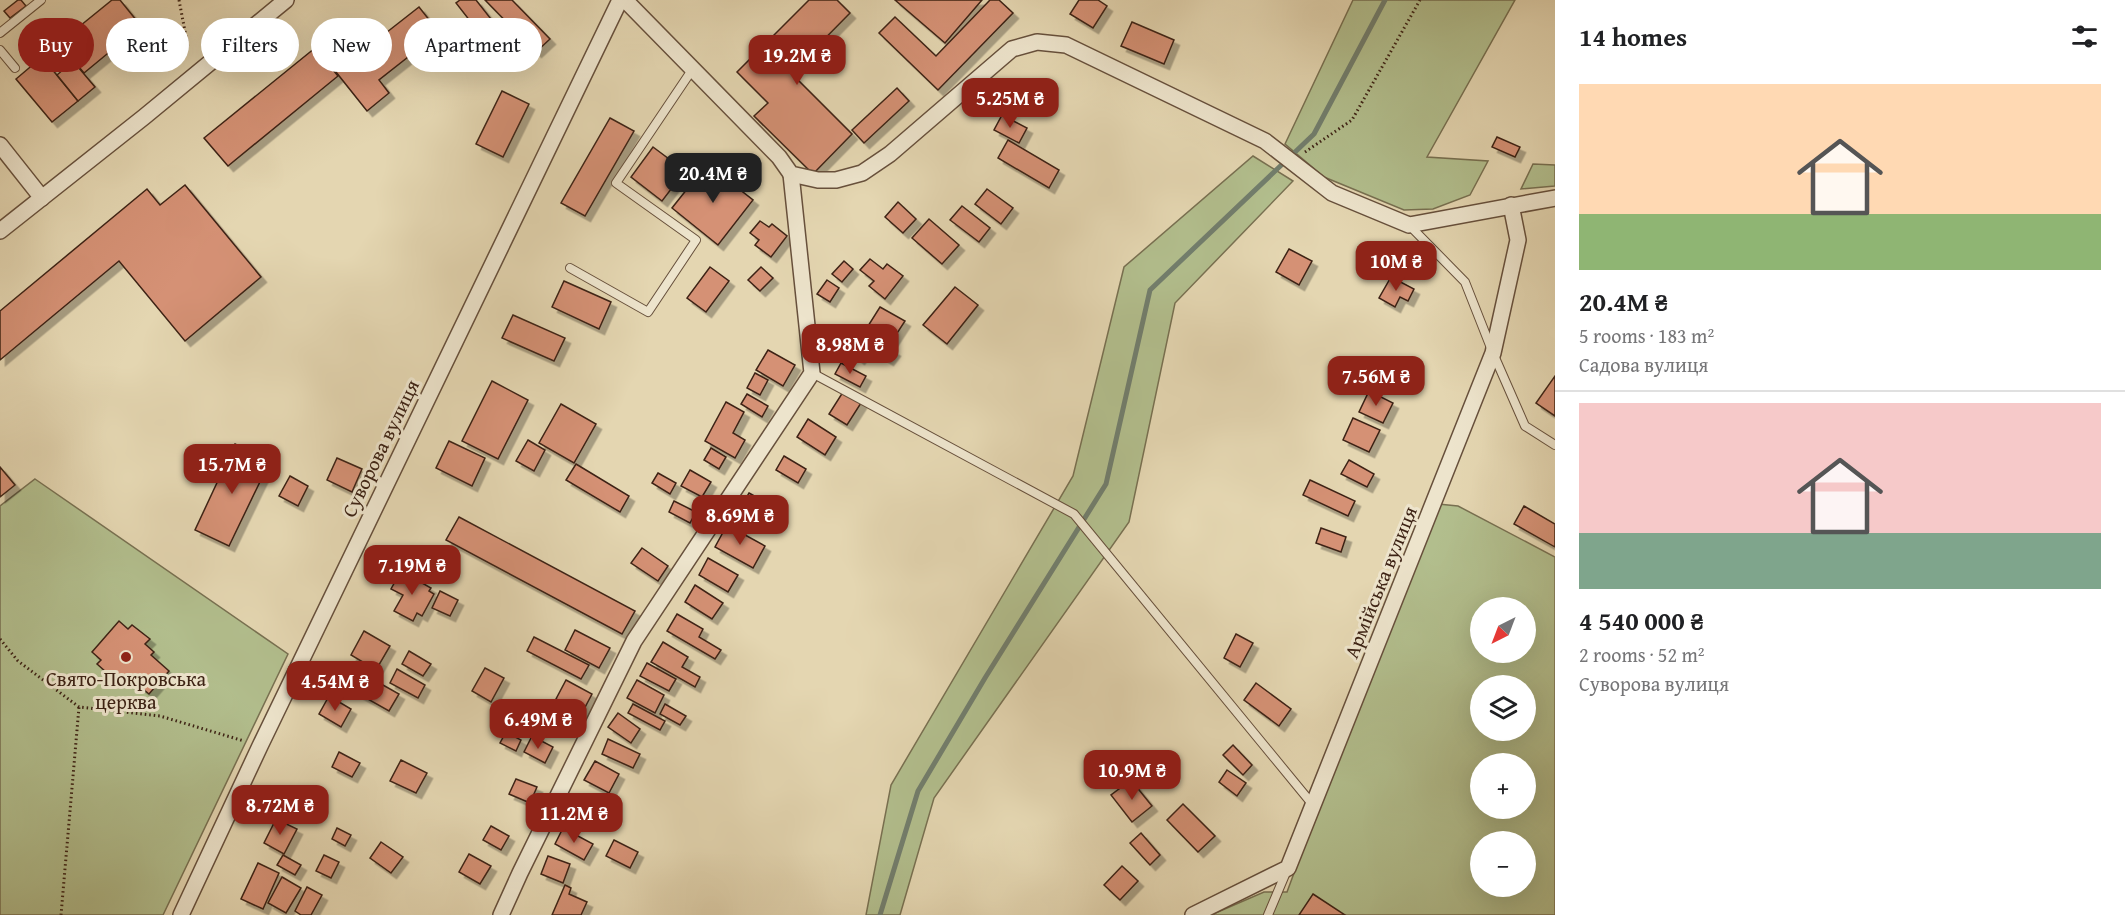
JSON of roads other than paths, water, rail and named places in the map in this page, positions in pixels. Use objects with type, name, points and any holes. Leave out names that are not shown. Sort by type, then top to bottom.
[{"type":"street","points":[[0,231],[286,0]]},
{"type":"street","points":[[501,915],[634,641],[812,373],[791,174],[779,157],[623,0]]},
{"type":"street","name":"Суворова вулиця","points":[[181,915],[260,746],[623,0]]},
{"type":"street","points":[[791,174],[818,180],[836,180],[862,173],[890,154],[1012,49],[1037,42],[1066,45],[1265,141],[1332,193],[1409,225],[1555,198]]},
{"type":"street","points":[[0,145],[42,198]]},
{"type":"street","name":"Армійська вулиця","points":[[1288,868],[1493,353],[1518,240],[1511,205]]},
{"type":"street","points":[[1193,915],[1288,868]]},
{"type":"lane","points":[[0,33],[41,0]]},
{"type":"lane","points":[[0,50],[15,69]]},
{"type":"lane","points":[[570,268],[648,312],[696,240],[616,183],[692,70]]},
{"type":"lane","points":[[1409,225],[1465,282],[1493,353],[1526,426],[1555,445]]},
{"type":"lane","points":[[812,373],[1074,514],[1313,805]]},
{"type":"lane","points":[[1268,915],[1288,868]]},
{"type":"waterway","points":[[880,915],[918,791],[985,678],[1106,484],[1150,290],[1314,134],[1385,0]]},
{"type":"place","name":"Свято-Покровська церква","points":[[126,657]]}]
